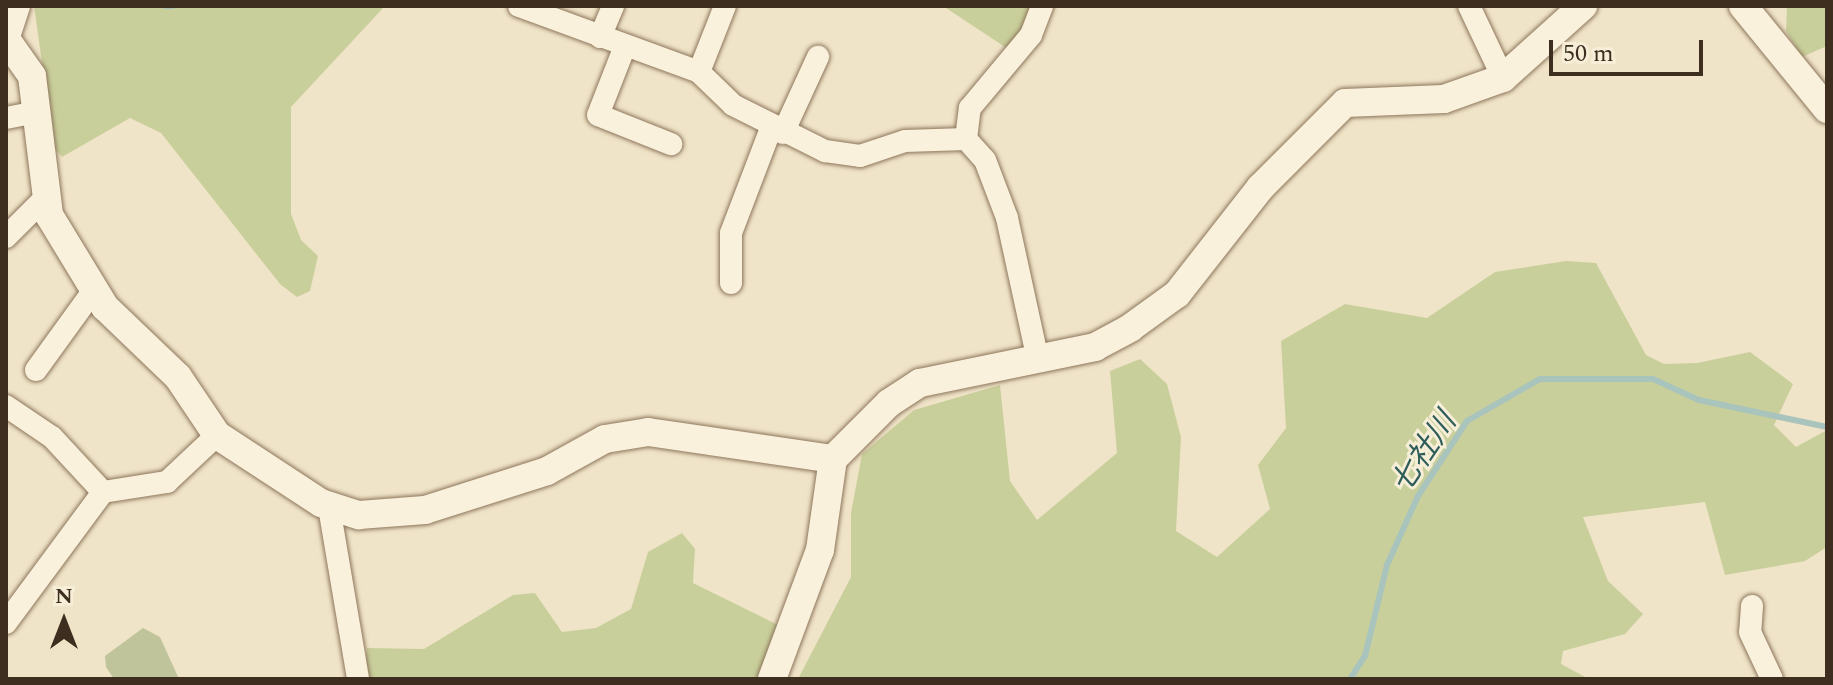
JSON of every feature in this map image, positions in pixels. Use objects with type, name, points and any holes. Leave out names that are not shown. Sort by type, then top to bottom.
[{"type":"street","points":[[519,6],[699,72],[777,131],[860,156],[905,141],[966,139]]},
{"type":"street","points":[[600,37],[613,6]]},
{"type":"street","points":[[699,72],[725,6]]},
{"type":"street","points":[[1038,360],[1007,218],[985,160],[966,139],[970,108],[1031,35],[1042,6]]},
{"type":"street","points":[[1469,6],[1503,78]]},
{"type":"street","points":[[772,679],[823,539],[833,459],[889,403],[920,383],[1095,347],[1177,294],[1270,178],[1345,103],[1444,99],[1503,78],[1583,6]]},
{"type":"street","points":[[1743,6],[1827,109]]},
{"type":"street","points":[[19,9],[7,39],[24,58],[38,112],[45,198],[94,290],[130,336],[178,377],[217,435],[329,507],[390,516],[456,503],[547,471],[605,439],[648,432],[833,459]]},
{"type":"street","points":[[625,46],[598,115],[671,144]]},
{"type":"street","points":[[731,283],[731,233],[777,131],[818,57]]},
{"type":"street","points":[[6,118],[38,112]]},
{"type":"street","points":[[6,237],[45,198]]},
{"type":"street","points":[[36,370],[94,290]]},
{"type":"street","points":[[6,406],[52,437],[103,492]]},
{"type":"street","points":[[6,623],[103,492],[167,482],[217,435]]},
{"type":"street","points":[[329,507],[334,572],[355,641],[358,679]]},
{"type":"street","points":[[1752,606],[1750,632],[1772,679]]},
{"type":"green space","points":[[34,6],[385,6],[291,107],[291,214],[301,240],[318,256],[310,291],[297,297],[280,284],[161,133],[130,118],[62,157],[54,148]]},
{"type":"green space","points":[[943,6],[1036,6],[1008,49]]},
{"type":"green space","points":[[1787,6],[1827,6],[1827,46],[1802,57],[1786,31]]},
{"type":"green space","points":[[1566,261],[1596,263],[1646,355],[1664,364],[1697,363],[1750,352],[1793,384],[1774,425],[1796,447],[1827,430],[1827,547],[1805,561],[1725,575],[1705,502],[1583,517],[1608,581],[1643,614],[1625,634],[1563,651],[1561,664],[1589,679],[798,679],[851,577],[851,513],[862,454],[914,410],[1000,385],[1010,481],[1037,520],[1117,453],[1110,371],[1140,359],[1167,384],[1181,437],[1176,531],[1217,557],[1270,509],[1258,465],[1286,428],[1281,341],[1345,304],[1427,318],[1495,272]]},
{"type":"green space","points":[[682,533],[695,549],[693,583],[778,625],[758,679],[366,679],[367,648],[424,649],[513,595],[535,593],[562,632],[596,628],[631,609],[648,552]]},
{"type":"green space","points":[[143,628],[160,637],[179,679],[114,679],[106,667],[105,656]]},
{"type":"waterway","points":[[165,6],[173,6]]},
{"type":"waterway","name":"七社川","points":[[1350,679],[1365,656],[1387,565],[1418,496],[1467,421],[1540,379],[1653,379],[1699,400],[1827,427]]}]
